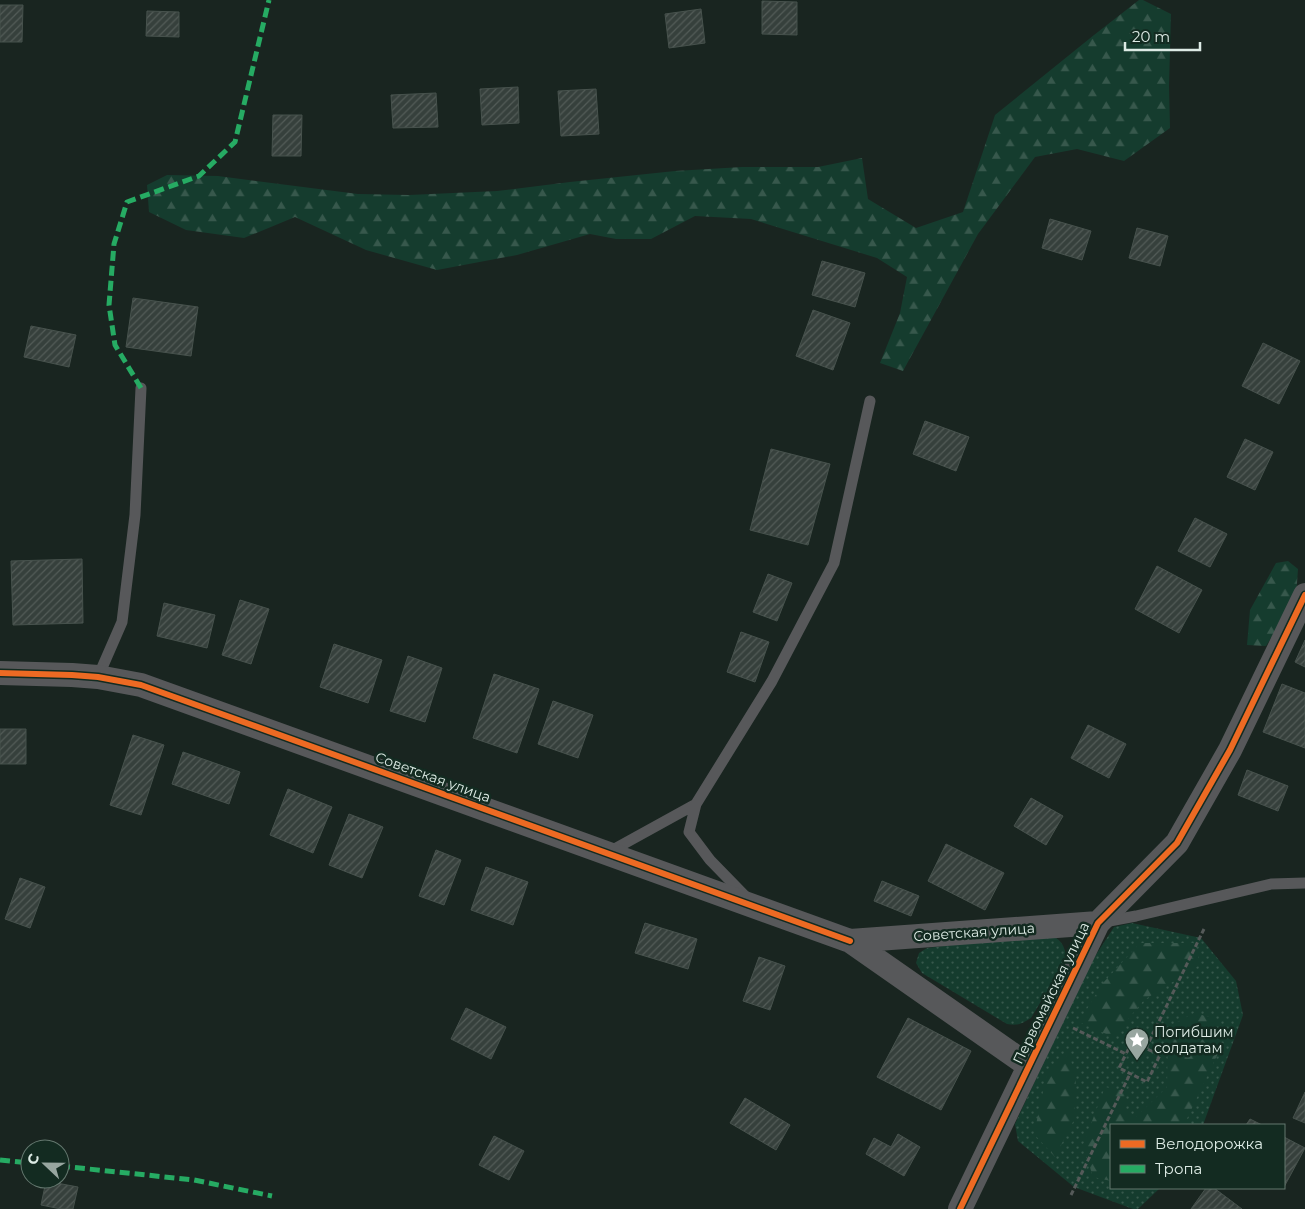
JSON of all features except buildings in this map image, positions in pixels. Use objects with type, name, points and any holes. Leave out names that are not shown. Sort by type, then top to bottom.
[{"type":"street","name":"Первомайская улица","points":[[960,1209],[1098,923],[1177,843],[1230,750],[1305,595]]},
{"type":"street","name":"Советская улица","points":[[0,674],[72,674],[141,685],[850,941],[1029,1066]]},
{"type":"street","name":"Советская улица","points":[[850,941],[1098,923]]},
{"type":"lane","points":[[98,677],[122,622],[134,515],[141,388]]},
{"type":"lane","points":[[757,908],[710,860],[688,832],[696,804],[772,681],[834,563],[870,401]]},
{"type":"lane","points":[[607,853],[696,804]]},
{"type":"lane","points":[[1098,923],[1136,916],[1271,884],[1305,883]]},
{"type":"path","points":[[1146,1048],[1204,930]]},
{"type":"path","points":[[1052,1018],[1126,1054]]},
{"type":"path","points":[[1132,1042],[1160,1055],[1147,1082],[1119,1068],[1126,1054],[1132,1042]]},
{"type":"path","points":[[1071,1195],[1130,1074]]},
{"type":"green space","points":[[1139,0],[1143,0],[1171,14],[1170,128],[1124,161],[1077,149],[1035,157],[978,234],[903,371],[880,363],[900,313],[907,277],[877,258],[751,219],[695,216],[651,239],[616,239],[590,234],[517,255],[437,270],[366,250],[295,217],[244,238],[186,230],[149,212],[147,185],[167,175],[218,176],[358,194],[409,195],[497,191],[675,171],[742,167],[818,167],[862,158],[868,199],[916,228],[963,212],[995,115]]},
{"type":"green space","points":[[1288,561],[1298,569],[1296,597],[1266,646],[1247,645],[1250,610],[1276,563]]},
{"type":"green space","points":[[1132,923],[1201,938],[1236,981],[1243,1015],[1203,1124],[1110,1124],[1110,1189],[1159,1189],[1138,1209],[1133,1209],[1074,1187],[1018,1141],[1015,1124],[1088,967],[1114,927]]},
{"type":"green space","points":[[1046,934],[1061,942],[1067,958],[1031,1018],[1019,1024],[1007,1024],[922,973],[916,963],[919,953],[927,948]]},
{"type":"green space","points":[[1140,943],[1193,943],[1201,964],[1144,1000],[1113,1037],[1079,1022],[1103,983]]},
{"type":"green space","points":[[1194,1013],[1214,1018],[1221,1047],[1184,1124],[1110,1124],[1110,1181],[1093,1177],[1083,1145],[1105,1087],[1125,1091],[1124,1109],[1133,1120],[1167,1087],[1168,1027]]},
{"type":"green space","points":[[1069,1054],[1076,1079],[1074,1120],[1055,1157],[1034,1134],[1047,1073]]},
{"type":"marked path","points":[[141,388],[115,345],[109,305],[114,244],[127,202],[199,176],[235,142],[269,0]]},
{"type":"marked path","points":[[0,1160],[20,1162]]},
{"type":"marked path","points":[[70,1167],[194,1180],[272,1196]]},
{"type":"cycle path","points":[[960,1209],[1098,923],[1177,843],[1230,750],[1305,595]]},
{"type":"cycle path","points":[[0,673],[98,677],[141,685],[850,941]]},
{"type":"place","name":"Погибшим солдатам","points":[[1137,1061]]}]
